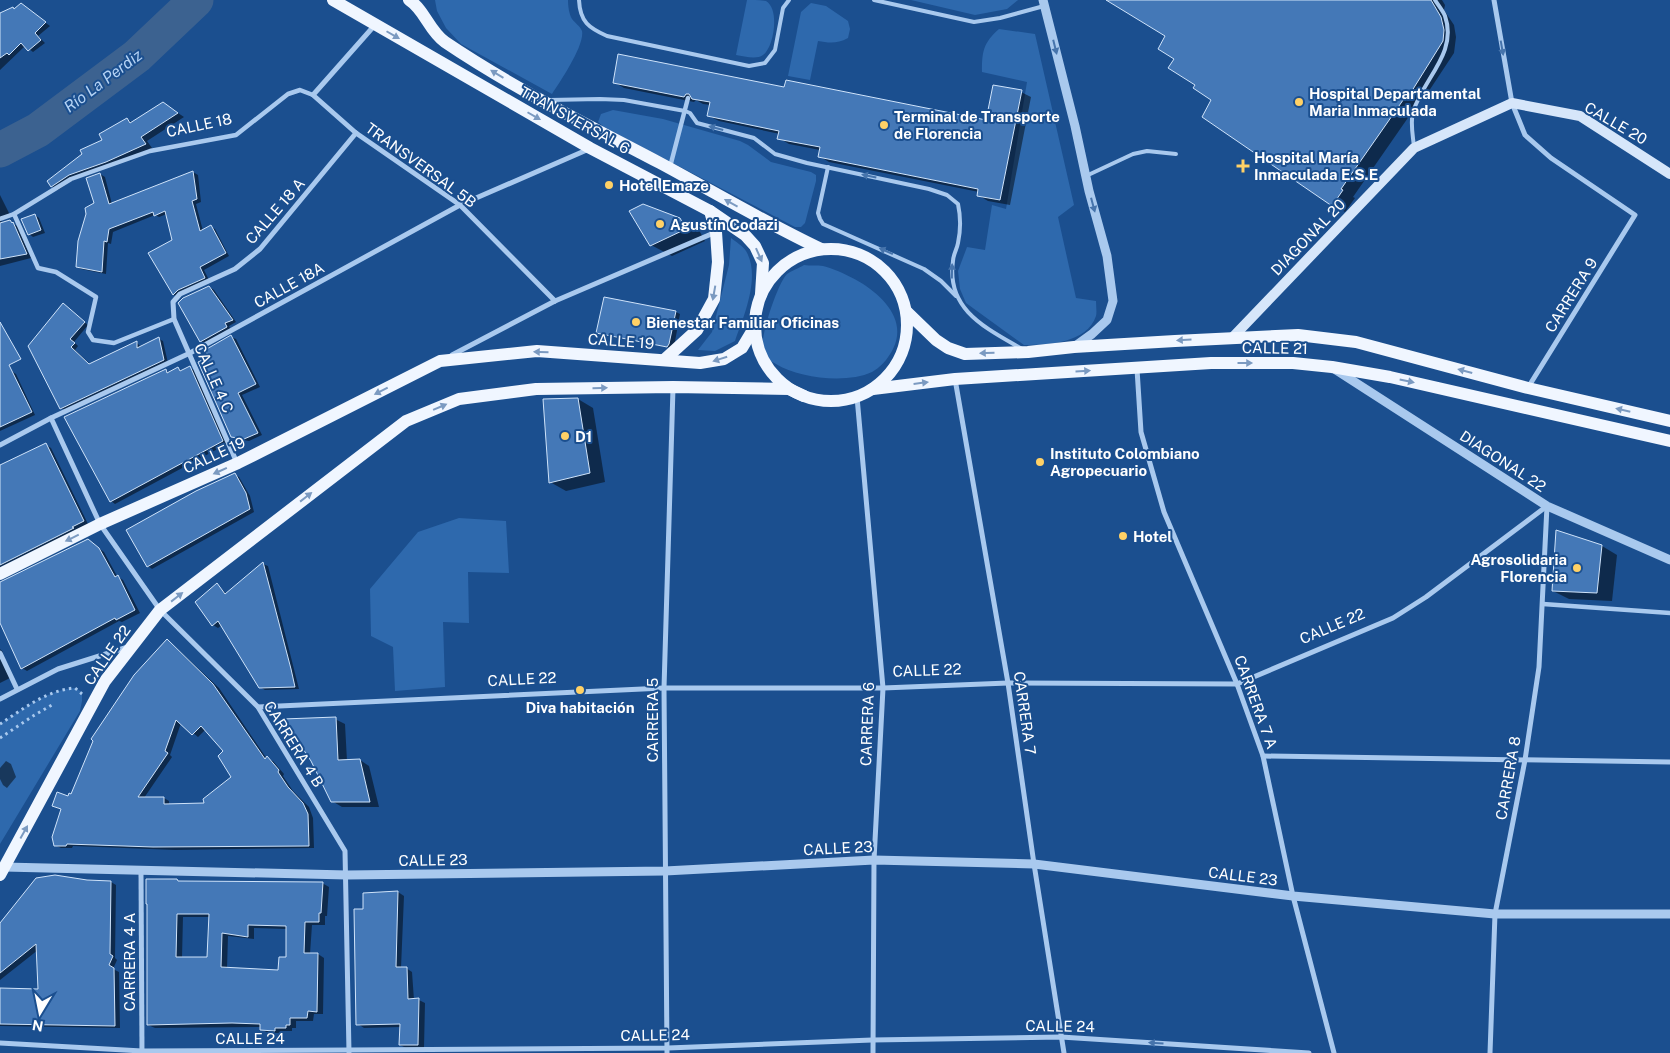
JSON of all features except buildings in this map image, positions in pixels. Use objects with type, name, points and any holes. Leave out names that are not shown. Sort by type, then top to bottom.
[{"type":"main road","name":"TRANSVERSAL 6","points":[[332,0],[590,148],[710,211],[745,235],[755,246],[763,263],[761,294]]},
{"type":"main road","name":"TRANSVERSAL 6","points":[[415,2],[428,24],[443,41],[541,100],[670,168],[777,228],[821,249]]},
{"type":"main road","name":"DIAGONAL 20","points":[[1232,337],[1414,148],[1512,103]]},
{"type":"main road","name":"CALLE 20","points":[[1512,103],[1580,116],[1670,174]]},
{"type":"main road","points":[[664,360],[697,330],[714,299],[718,262],[716,232],[710,211]]},
{"type":"main road","name":"CALLE 21","points":[[821,249],[844,250],[866,257],[885,270],[899,289],[906,311],[907,333],[902,355],[890,374],[873,389],[857,397],[840,401],[822,401],[804,396],[785,386],[769,370],[759,350],[754,328],[756,310],[761,294],[779,268],[806,253],[821,249]]},
{"type":"main road","name":"CALLE 21","points":[[906,311],[936,340],[948,348],[965,354],[1028,352],[1074,347],[1232,337],[1298,335],[1356,342],[1528,388],[1670,421]]},
{"type":"main road","name":"CALLE 19","points":[[0,574],[100,524],[238,463],[440,362],[538,351],[700,363],[724,359],[742,348],[754,328]]},
{"type":"main road","name":"CALLE 21","points":[[873,389],[955,378],[1220,363],[1293,363],[1332,367],[1408,381],[1670,441]]},
{"type":"main road","name":"CALLE 22","points":[[2,871],[105,681],[160,610],[406,421],[459,399],[536,389],[673,387],[789,389],[804,396]]},
{"type":"street","points":[[1494,0],[1512,103]]},
{"type":"street","points":[[1044,3],[1107,256],[1113,301],[1107,320],[1074,347]]},
{"type":"street","points":[[313,95],[375,25]]},
{"type":"street","name":"CALLE 18","points":[[0,219],[14,214],[71,179],[150,151],[236,135],[288,94],[300,90],[313,95]]},
{"type":"street","name":"TRANSVERSAL 5B","points":[[313,95],[356,133],[460,205],[555,301]]},
{"type":"street","points":[[670,168],[688,98]]},
{"type":"street","name":"CARRERA 9","points":[[1512,103],[1525,135],[1551,158],[1635,215],[1528,388]]},
{"type":"street","name":"CALLE 18 A","points":[[173,302],[180,294],[235,269],[260,249],[356,133]]},
{"type":"street","name":"CALLE 18A","points":[[0,445],[51,418],[190,353],[460,205],[590,148]]},
{"type":"street","points":[[14,214],[38,268],[56,272],[96,297],[88,332],[93,340],[114,343],[174,319]]},
{"type":"street","name":"CALLE 19","points":[[440,362],[555,301],[716,232]]},
{"type":"street","name":"CALLE 4 C","points":[[173,302],[174,319],[238,463]]},
{"type":"street","name":"DIAGONAL 22","points":[[1332,367],[1548,506],[1670,560]]},
{"type":"street","name":"CARRERA 7 A","points":[[1137,368],[1141,432],[1164,512],[1238,684],[1263,756],[1294,896],[1334,1053]]},
{"type":"street","name":"CARRERA 7","points":[[955,378],[1008,683],[1064,1053]]},
{"type":"street","name":"CARRERA 5","points":[[668,1050],[664,688],[673,387]]},
{"type":"street","name":"CARRERA 6","points":[[857,397],[883,688],[874,860],[873,1053]]},
{"type":"street","name":"CARRERA 4 B","points":[[51,418],[100,524],[160,610],[258,707],[345,850],[349,1052]]},
{"type":"street","name":"CARRERA 8","points":[[1490,1053],[1495,914],[1525,760],[1539,667],[1548,506]]},
{"type":"street","name":"CALLE 22","points":[[258,707],[664,688],[883,688],[1008,683],[1238,684],[1393,618],[1426,597],[1548,506]]},
{"type":"street","points":[[1542,604],[1670,612]]},
{"type":"street","points":[[0,699],[58,668],[133,645]]},
{"type":"street","points":[[0,653],[17,689]]},
{"type":"street","points":[[1263,756],[1670,762]]},
{"type":"street","name":"CALLE 23","points":[[2,871],[346,875],[665,871],[874,860],[1034,864],[1294,896],[1495,914],[1670,914]]},
{"type":"street","name":"CARRERA 4 A","points":[[141,872],[142,1052]]},
{"type":"street","name":"CALLE 24","points":[[0,1043],[142,1052],[349,1052],[668,1050],[872,1040],[1061,1037],[1310,1053]]},
{"type":"lane","points":[[579,0],[579,8],[589,28],[607,36],[749,66],[765,63],[774,50],[783,8],[789,0]]},
{"type":"lane","points":[[874,0],[974,22],[1000,18],[1044,3]]},
{"type":"lane","points":[[1414,148],[1413,113],[1443,55],[1448,35],[1444,16],[1434,0]]},
{"type":"lane","points":[[541,100],[624,100],[685,111],[690,113],[697,123],[754,138],[774,154],[929,189],[947,195],[958,204],[961,220],[958,244],[953,260],[952,279],[956,296],[962,307],[980,322],[1028,352]]},
{"type":"lane","points":[[1086,176],[1133,154],[1147,151],[1176,154]]},
{"type":"lane","points":[[828,167],[818,213],[824,224],[924,269],[941,281],[956,296]]},
{"type":"path","points":[[0,724],[38,700],[64,689],[75,688],[82,692]]},
{"type":"path","points":[[0,738],[52,705]]},
{"type":"shaded area","points":[[435,0],[568,0],[571,17],[582,31],[580,45],[552,94],[461,44],[446,28],[437,11]]},
{"type":"shaded area","points":[[747,0],[766,1],[773,12],[774,28],[770,44],[763,55],[757,57],[736,55]]},
{"type":"shaded area","points":[[911,0],[1018,0],[1007,9],[975,15]]},
{"type":"shaded area","points":[[811,3],[826,6],[848,21],[850,29],[848,38],[844,40],[833,42],[818,41],[810,80],[788,76],[801,12]]},
{"type":"shaded area","points":[[999,29],[1035,34],[1074,205],[1058,217],[1076,298],[1096,301],[1096,316],[1091,325],[1084,332],[1066,341],[1024,345],[966,303],[960,289],[958,271],[967,247],[985,250],[992,205],[1006,209],[1027,82],[982,72],[984,48]]},
{"type":"shaded area","points":[[613,110],[663,119],[740,141],[771,162],[811,172],[816,175],[816,181],[805,223],[801,227],[795,227],[604,127],[598,122],[601,114]]},
{"type":"shaded area","points":[[731,238],[745,249],[750,261],[752,272],[750,296],[735,341],[715,351],[698,350],[712,332],[729,265]]},
{"type":"shaded area","points":[[804,265],[823,266],[854,279],[883,300],[893,313],[897,328],[896,343],[886,360],[874,371],[849,378],[823,378],[797,373],[768,359],[763,342],[775,296],[787,274]]},
{"type":"shaded area","points":[[459,518],[506,521],[509,573],[468,572],[469,623],[443,622],[445,687],[395,691],[393,647],[371,636],[370,589],[418,532]]},
{"type":"shaded area","points":[[75,688],[82,692],[80,711],[0,844],[0,724],[45,696]]},
{"type":"waterway","name":"Río La Perdiz","points":[[0,150],[38,130],[137,56],[196,0]]},
{"type":"place","name":"Hospital Departamental Maria Inmaculada","points":[[1299,102]]},
{"type":"place","name":"Terminal de Transporte de Florencia","points":[[884,125]]},
{"type":"place","name":"Hospital María Inmaculada E.S.E","points":[[1243,166]]},
{"type":"place","name":"Hotel Emaze","points":[[609,185]]},
{"type":"place","name":"Agustín Codazi","points":[[660,224]]},
{"type":"place","name":"Bienestar Familiar Oficinas","points":[[636,322]]},
{"type":"place","name":"D1","points":[[565,436]]},
{"type":"place","name":"Instituto Colombiano Agropecuario","points":[[1040,462]]},
{"type":"place","name":"Hotel","points":[[1123,536]]},
{"type":"place","name":"Agrosolidaria Florencia","points":[[1577,568]]},
{"type":"place","name":"Diva habitación","points":[[580,690]]}]
